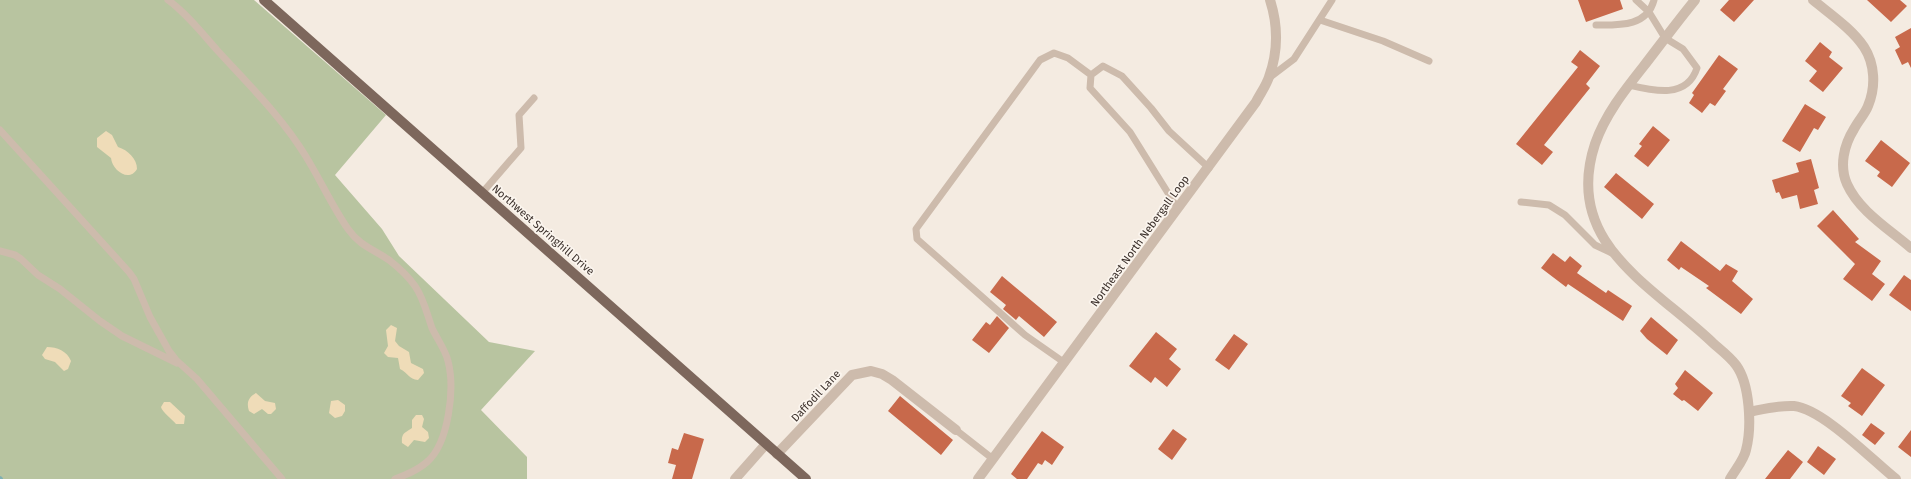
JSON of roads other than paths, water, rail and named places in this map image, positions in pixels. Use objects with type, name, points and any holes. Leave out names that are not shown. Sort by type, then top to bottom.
[{"type":"main road","name":"Northwest Springhill Drive","points":[[264,0],[806,479]]},
{"type":"street","name":"Northeast North Nebergall Loop","points":[[978,479],[1256,102],[1269,78],[1276,46],[1274,12],[1270,0]]},
{"type":"street","points":[[1694,0],[1608,115],[1600,132],[1590,168],[1590,203],[1594,220],[1603,238],[1614,254],[1638,279],[1698,328],[1736,365],[1742,378],[1749,412],[1749,430],[1746,451],[1730,479]]},
{"type":"street","points":[[1813,0],[1852,34],[1864,48],[1872,63],[1874,78],[1868,107],[1847,141],[1844,155],[1844,170],[1847,183],[1856,199],[1911,248]]},
{"type":"street","name":"Daffodil Lane","points":[[777,454],[848,378],[866,370],[882,374],[892,380],[956,430]]},
{"type":"street","points":[[1749,412],[1782,406],[1796,406],[1808,410],[1832,424],[1896,479]]},
{"type":"street","points":[[735,479],[766,444]]},
{"type":"lane","points":[[168,0],[175,5],[203,34],[283,124],[305,155],[348,230],[363,245],[388,260],[407,277],[415,286],[424,304],[432,327],[445,353],[449,368],[450,390],[448,418],[442,440],[431,458],[422,466],[395,479]]},
{"type":"lane","points":[[1269,78],[1294,59],[1332,0]]},
{"type":"lane","points":[[1629,85],[1650,90],[1680,88],[1688,84],[1694,77],[1697,68],[1693,60],[1682,49],[1665,38],[1649,12],[1636,0]]},
{"type":"lane","points":[[1596,25],[1630,24],[1649,12],[1654,0]]},
{"type":"lane","points":[[1320,20],[1383,40],[1429,61]]},
{"type":"lane","points":[[1065,363],[1024,335],[917,239],[916,229],[1040,60],[1054,53],[1068,58],[1091,75]]},
{"type":"lane","points":[[1178,209],[1130,132],[1090,88],[1091,75],[1103,66],[1122,76],[1151,108],[1169,131],[1208,168]]},
{"type":"lane","points":[[482,193],[521,148],[519,115],[534,98]]},
{"type":"lane","points":[[0,130],[129,272],[134,279],[142,302],[159,334],[176,360],[184,367],[282,479]]},
{"type":"lane","points":[[1521,202],[1549,205],[1565,215],[1595,245],[1614,254]]},
{"type":"lane","points":[[0,251],[15,255],[21,259],[38,276],[60,289],[117,333],[184,367]]},
{"type":"lane","points":[[956,430],[993,459]]}]
